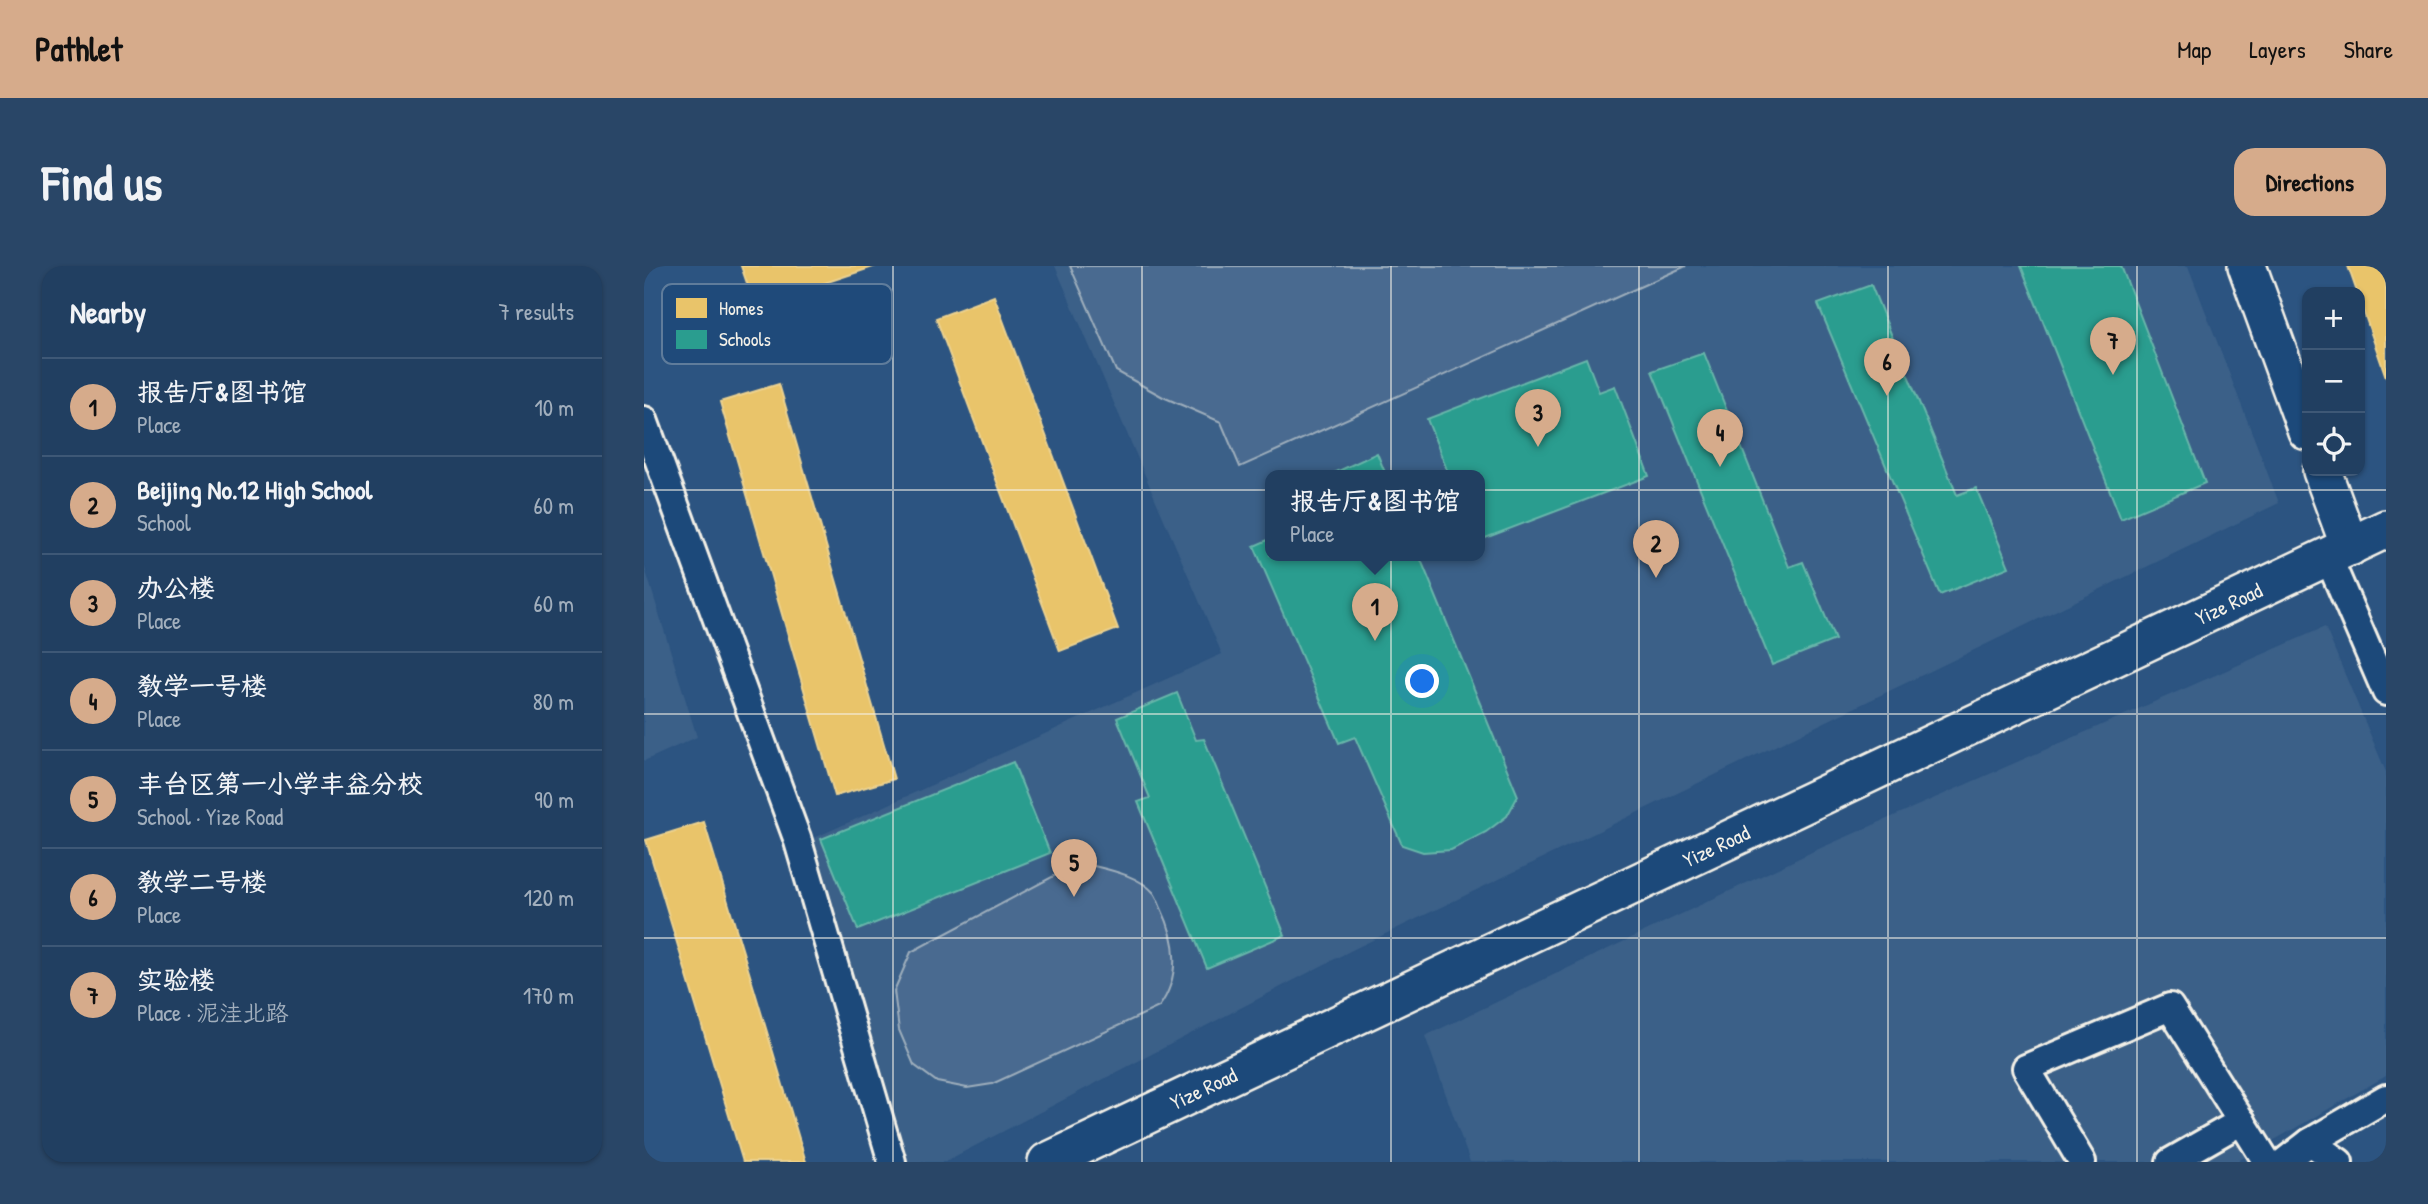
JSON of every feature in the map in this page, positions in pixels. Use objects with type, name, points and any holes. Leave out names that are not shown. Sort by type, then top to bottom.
[{"type":"street","points":[[2247,266],[2302,417]]},
{"type":"street","points":[[644,420],[797,838],[892,1162]]},
{"type":"street","points":[[2323,476],[2339,552],[2386,692]]},
{"type":"street","name":"Yize Road","points":[[1047,1162],[2386,529]]},
{"type":"street","points":[[2082,1162],[2026,1068],[2170,1007],[2267,1162]]},
{"type":"street","points":[[2284,1162],[2310,1142],[2386,1098]]},
{"type":"street","points":[[2170,1162],[2242,1121]]},
{"type":"street","points":[[2310,1142],[2339,1162]]},
{"type":"shaded area","points":[[1055,266],[2188,266],[2279,503],[1352,950],[944,1162],[903,1162],[803,843],[1222,654]]},
{"type":"shaded area","points":[[1070,266],[1686,266],[1240,467],[1221,422],[1163,397],[1116,371]]},
{"type":"shaded area","points":[[644,565],[697,737],[644,761]]},
{"type":"shaded area","points":[[2325,627],[2386,772],[2386,1076],[2236,1162],[1470,1162],[1425,1036],[1814,851]]},
{"type":"shaded area","points":[[1094,866],[1134,879],[1148,887],[1157,898],[1171,933],[1174,959],[1171,984],[1159,1007],[992,1084],[967,1088],[937,1082],[914,1065],[899,1030],[894,991],[911,952],[1069,868]]},
{"type":"building: Homes","points":[[741,266],[876,266],[822,284],[747,284]]},
{"type":"building: Homes","points":[[2348,266],[2386,266],[2386,377],[2365,316],[2365,287],[2355,287]]},
{"type":"building: Homes","points":[[994,296],[1118,629],[1060,651],[936,318]]},
{"type":"building: Homes","points":[[779,384],[894,779],[835,796],[720,402]]},
{"type":"building: Homes","points":[[704,822],[806,1162],[743,1162],[646,840]]},
{"type":"building: Schools","points":[[2021,266],[2121,266],[2205,483],[2121,519]]},
{"type":"building: Schools","points":[[1871,285],[1957,495],[1976,488],[2009,567],[1940,595],[1818,304]]},
{"type":"building: Schools","points":[[1704,353],[1789,567],[1803,562],[1835,640],[1772,665],[1652,371]]},
{"type":"building: Schools","points":[[1586,358],[1599,392],[1615,386],[1649,476],[1485,538],[1485,470],[1447,470],[1427,419]]},
{"type":"building: Schools","points":[[1377,453],[1384,470],[1341,470]]},
{"type":"building: Schools","points":[[1265,541],[1265,561],[1421,561],[1518,796],[1507,816],[1486,832],[1451,850],[1423,852],[1402,845],[1355,737],[1339,743],[1254,546]]},
{"type":"building: Schools","points":[[1177,693],[1196,740],[1204,739],[1285,935],[1207,968],[1138,802],[1150,798],[1117,718]]},
{"type":"building: Schools","points":[[1013,762],[1050,853],[858,930],[821,839]]},
{"type":"place","name":"实验楼","points":[[2113,375]]},
{"type":"place","name":"教学二号楼","points":[[1887,396]]},
{"type":"place","name":"办公楼","points":[[1538,447]]},
{"type":"place","name":"教学一号楼","points":[[1720,467]]},
{"type":"place","name":"Beijing No.12 High School","points":[[1656,578]]},
{"type":"place","name":"报告厅&图书馆","points":[[1375,641]]},
{"type":"place","name":"丰台区第一小学丰益分校","points":[[1074,897]]}]
